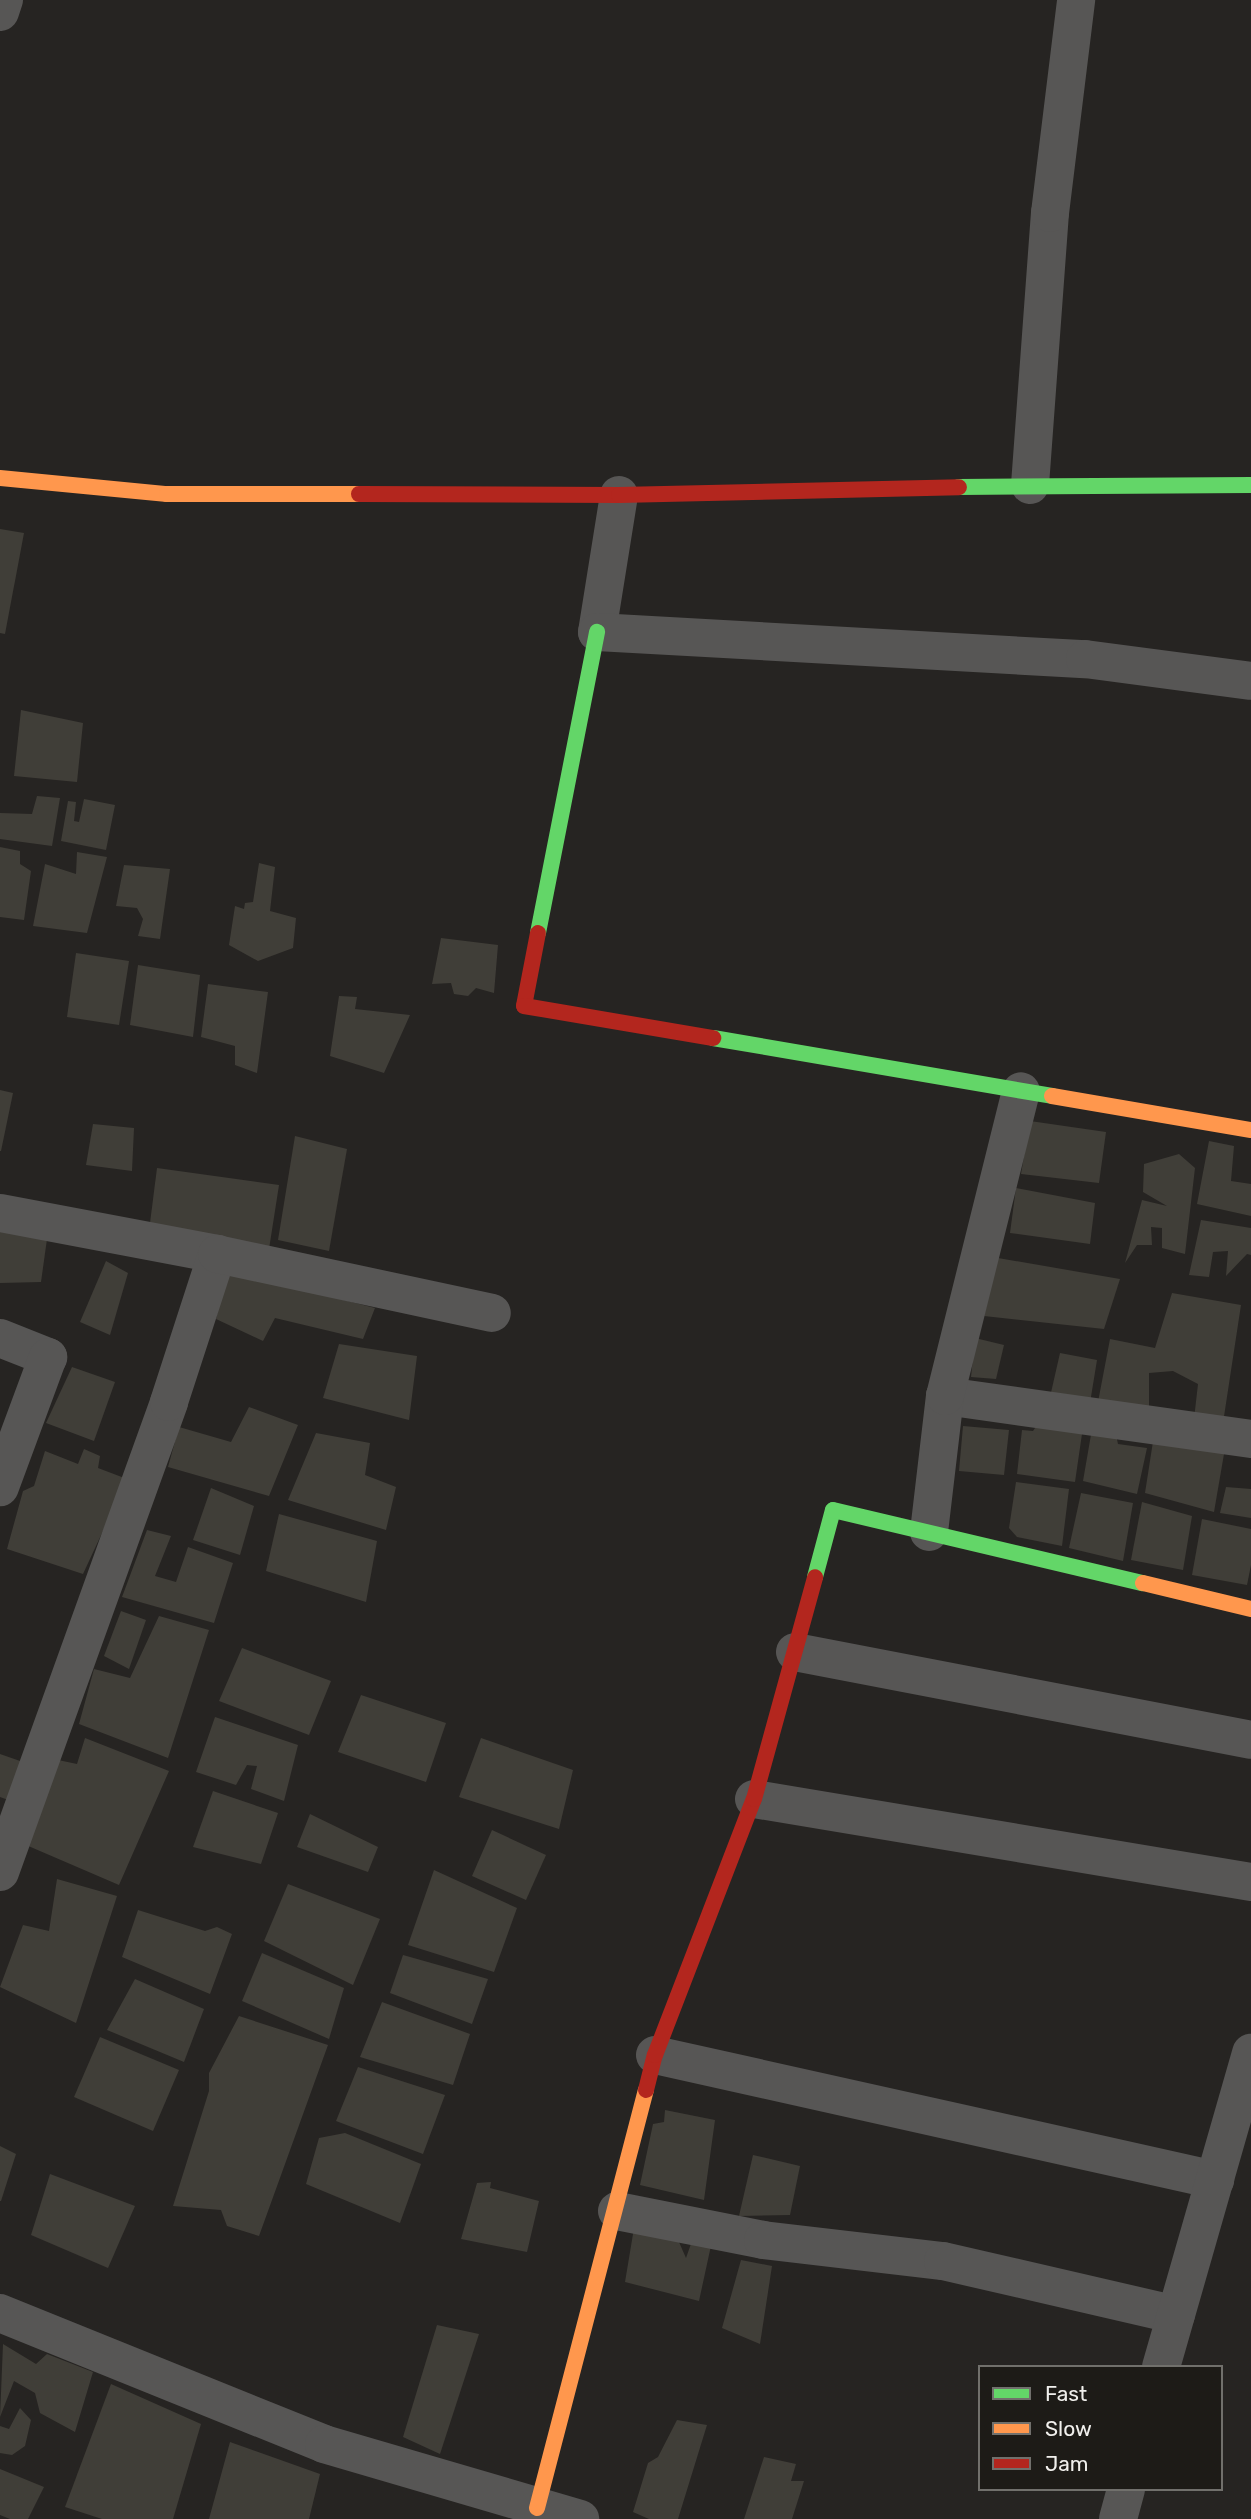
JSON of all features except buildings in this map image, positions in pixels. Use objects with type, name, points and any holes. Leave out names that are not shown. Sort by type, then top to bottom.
[{"type":"street","points":[[0,12],[4,0]]},
{"type":"street","points":[[1030,485],[1050,214],[1076,0]]},
{"type":"street","points":[[0,478],[167,494],[620,495],[1030,485],[1251,485]]},
{"type":"street","points":[[620,495],[597,632],[524,1006],[1251,1130]]},
{"type":"street","points":[[597,632],[1085,659],[1251,681]]},
{"type":"street","points":[[929,1532],[945,1396],[1021,1091]]},
{"type":"street","points":[[0,1213],[218,1255],[492,1313]]},
{"type":"street","points":[[0,1872],[169,1402],[218,1255]]},
{"type":"street","points":[[0,1338],[48,1357],[0,1487]]},
{"type":"street","points":[[945,1396],[1251,1439]]},
{"type":"street","points":[[537,2508],[617,2211],[655,2055],[754,1798],[833,1510],[1251,1609]]},
{"type":"street","points":[[795,1652],[1251,1740]]},
{"type":"street","points":[[754,1798],[1251,1882]]},
{"type":"street","points":[[1162,2365],[1251,2053]]},
{"type":"street","points":[[655,2055],[1214,2180]]},
{"type":"street","points":[[617,2211],[763,2240],[943,2261],[1176,2315]]},
{"type":"street","points":[[1,2315],[324,2444],[580,2519]]},
{"type":"street","points":[[1118,2519],[1125,2491]]},
{"type":"traffic: fast","points":[[959,487],[1251,485]]},
{"type":"traffic: fast","points":[[538,933],[597,632]]},
{"type":"traffic: fast","points":[[713,1038],[1052,1096]]},
{"type":"traffic: fast","points":[[815,1577],[833,1510],[1143,1583]]},
{"type":"traffic: slow","points":[[0,478],[167,494],[359,494]]},
{"type":"traffic: slow","points":[[1052,1096],[1251,1130]]},
{"type":"traffic: slow","points":[[1143,1583],[1251,1609]]},
{"type":"traffic: slow","points":[[537,2508],[646,2090]]},
{"type":"traffic: jam","points":[[359,494],[619,495],[959,487]]},
{"type":"traffic: jam","points":[[538,933],[524,1006],[713,1038]]},
{"type":"traffic: jam","points":[[646,2090],[655,2055],[754,1799],[815,1577]]}]
